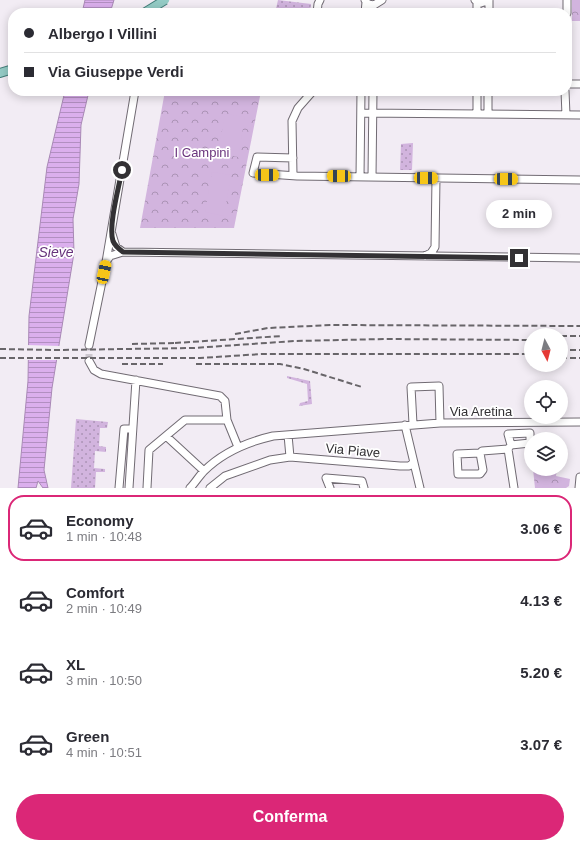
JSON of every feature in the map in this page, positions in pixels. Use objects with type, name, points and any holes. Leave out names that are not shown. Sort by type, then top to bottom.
[{"type":"main road","points":[[152,8],[165,0]]},
{"type":"street","points":[[365,1],[374,5],[382,0]]},
{"type":"street","points":[[476,1],[489,0]]},
{"type":"street","points":[[89,345],[106,262],[134,96]]},
{"type":"street","points":[[293,175],[292,121],[298,108],[309,96]]},
{"type":"street","points":[[360,177],[361,96]]},
{"type":"street","points":[[372,177],[373,96]]},
{"type":"street","points":[[477,96],[477,114]]},
{"type":"street","points":[[488,96],[488,114]]},
{"type":"street","points":[[565,96],[566,115]]},
{"type":"street","points":[[361,113],[580,115]]},
{"type":"street","points":[[293,158],[257,157],[253,173],[360,177],[580,180]]},
{"type":"street","points":[[436,178],[435,247],[437,253],[442,257]]},
{"type":"street","points":[[111,230],[116,247],[123,252]]},
{"type":"street","points":[[424,256],[431,253],[435,247]]},
{"type":"street","points":[[106,262],[110,256],[123,252],[580,258]]},
{"type":"street","points":[[89,361],[94,370],[100,374],[220,396],[225,400],[227,420],[238,447]]},
{"type":"street","points":[[129,488],[136,380]]},
{"type":"street","points":[[135,392],[149,383]]},
{"type":"street","points":[[413,424],[411,388],[439,386],[440,422]]},
{"type":"street","points":[[147,488],[149,450],[185,420],[227,420]]},
{"type":"street","name":"Via Aretina","points":[[193,487],[204,471],[238,447],[252,440],[288,435],[440,422],[580,422]]},
{"type":"street","points":[[405,425],[420,488]]},
{"type":"street","points":[[119,488],[124,429],[132,429]]},
{"type":"street","points":[[288,435],[290,457]]},
{"type":"street","points":[[166,436],[204,471]]},
{"type":"street","points":[[480,453],[483,470],[480,474],[458,474],[457,454],[480,453],[482,450],[509,447],[514,488]]},
{"type":"street","name":"Via Piave","points":[[210,488],[224,476],[270,460],[290,457],[400,466],[409,466],[413,463]]},
{"type":"street","points":[[578,488],[580,477]]},
{"type":"street","points":[[330,488],[326,478],[362,481],[364,488]]},
{"type":"green space","points":[[278,0],[311,4],[311,8],[276,8]]},
{"type":"green space","points":[[572,0],[580,0],[580,21],[572,21]]},
{"type":"green space","name":"I Campini","points":[[164,96],[260,96],[234,228],[140,228]]},
{"type":"green space","points":[[225,114],[245,117],[238,157],[218,153]]},
{"type":"green space","points":[[413,143],[412,170],[400,170],[401,144]]},
{"type":"green space","points":[[212,172],[231,175],[224,216],[205,212]]},
{"type":"green space","points":[[287,376],[310,381],[312,404],[299,406],[300,403],[308,401],[307,384],[287,378]]},
{"type":"green space","points":[[76,419],[108,422],[107,428],[100,428],[99,446],[106,447],[106,452],[95,451],[94,468],[105,469],[105,472],[96,472],[95,488],[71,488]]},
{"type":"green space","points":[[534,476],[556,476],[570,479],[569,486],[566,488],[535,488]]},
{"type":"water","points":[[85,0],[114,0],[112,8],[83,8]]},
{"type":"water","name":"Sieve","points":[[64,96],[88,96],[81,125],[79,184],[73,219],[74,253],[52,388],[44,470],[48,488],[43,488],[38,481],[36,488],[18,488],[28,381],[29,316],[47,167]]},
{"type":"pier","points":[[26,345],[60,346],[58,360],[26,360]]},
{"type":"tunnel","points":[[159,8],[163,0]]},
{"type":"tunnel","points":[[89,345],[89,361]]},
{"type":"railway","points":[[235,334],[268,328],[332,325],[580,326]]},
{"type":"railway","points":[[175,343],[282,336]]},
{"type":"railway","points":[[568,336],[580,336]]},
{"type":"railway","points":[[0,349],[57,350],[194,348],[295,341],[385,339],[524,340]]},
{"type":"railway","points":[[132,344],[174,343]]},
{"type":"railway","points":[[568,350],[580,350]]},
{"type":"railway","points":[[0,358],[200,358],[262,354],[524,354]]},
{"type":"railway","points":[[568,358],[580,358]]},
{"type":"railway","points":[[122,364],[163,364]]},
{"type":"railway","points":[[196,364],[280,364],[304,369],[362,387]]},
{"type":"route","points":[[122,170],[111,230],[116,247],[123,252],[519,258]]}]
